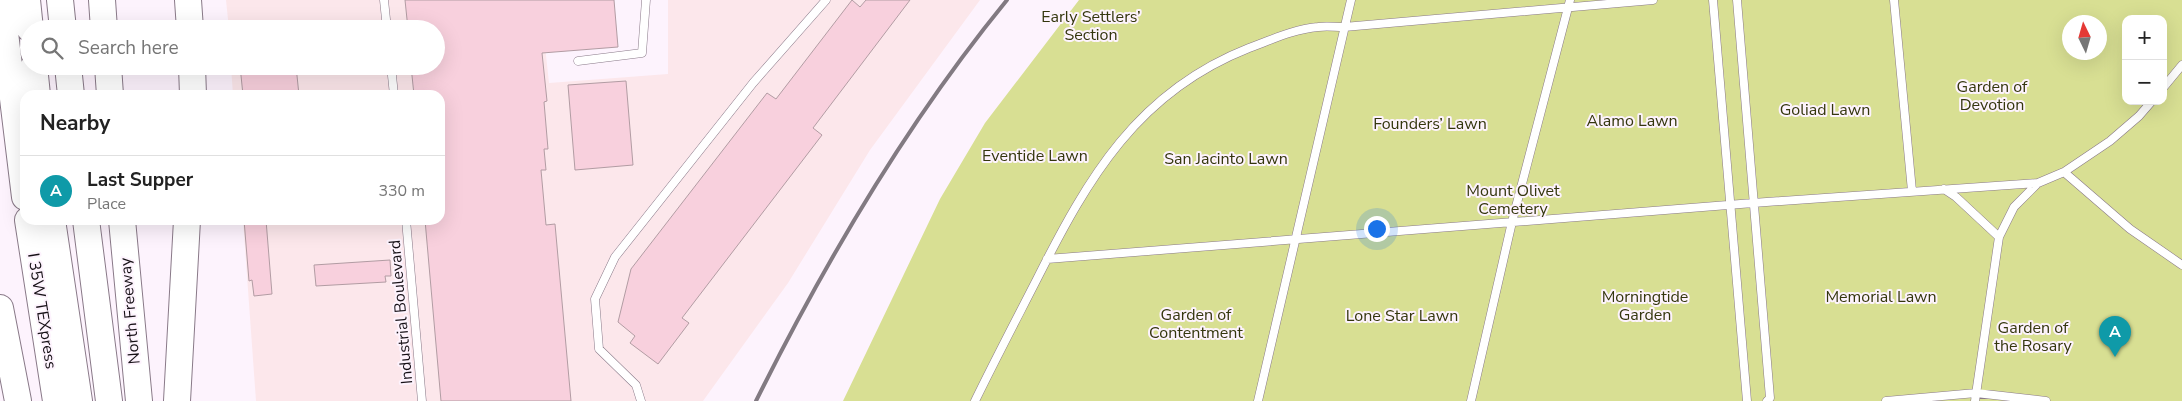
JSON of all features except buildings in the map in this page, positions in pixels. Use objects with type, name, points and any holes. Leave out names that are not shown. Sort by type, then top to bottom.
[{"type":"highway","points":[[1,0],[20,156]]},
{"type":"highway","points":[[27,0],[29,20]]},
{"type":"highway","points":[[60,0],[62,20]]},
{"type":"highway","points":[[102,0],[103,20]]},
{"type":"highway","points":[[188,0],[189,20]]},
{"type":"highway","points":[[35,75],[36,90]]},
{"type":"highway","points":[[69,75],[70,90]]},
{"type":"highway","points":[[109,75],[110,90]]},
{"type":"highway","points":[[192,75],[193,90]]},
{"type":"highway","name":"I 35W TEXpress","points":[[29,225],[56,401]]},
{"type":"highway","name":"I 35W TEXpress","points":[[53,225],[79,401]]},
{"type":"highway","points":[[87,225],[109,401]]},
{"type":"highway","name":"North Freeway","points":[[122,225],[139,401]]},
{"type":"highway","points":[[177,401],[187,225]]},
{"type":"highway","points":[[0,308],[18,401]]},
{"type":"lane","points":[[384,0],[386,20]]},
{"type":"lane","points":[[578,61],[642,53],[646,0]]},
{"type":"lane","points":[[641,401],[636,385],[599,349],[595,299],[615,257],[753,82],[826,0]]},
{"type":"lane","points":[[1258,401],[1294,239],[1351,0]]},
{"type":"lane","points":[[975,401],[1079,198],[1107,156],[1148,112],[1192,76],[1235,54],[1285,34],[1317,27],[1344,27],[1569,3],[1652,0]]},
{"type":"lane","points":[[1713,0],[1747,401]]},
{"type":"lane","points":[[1737,0],[1770,398],[1767,401]]},
{"type":"lane","points":[[1894,0],[1912,191]]},
{"type":"lane","points":[[1471,401],[1512,222],[1569,3]]},
{"type":"lane","points":[[2167,83],[2182,65]]},
{"type":"lane","points":[[391,75],[393,90]]},
{"type":"lane","points":[[1047,259],[2038,182],[2064,172],[2110,142],[2140,116],[2149,105]]},
{"type":"lane","points":[[2064,172],[2130,229],[2182,265]]},
{"type":"lane","points":[[1976,397],[1999,237],[2014,207],[2038,182]]},
{"type":"lane","points":[[1944,188],[1999,237]]},
{"type":"lane","name":"Industrial Boulevard","points":[[406,225],[422,401]]},
{"type":"lane","points":[[1886,401],[1976,397],[2046,401]]},
{"type":"shaded area","points":[[226,0],[540,0],[549,83],[668,74],[668,0],[980,0],[870,150],[788,283],[703,401],[256,401],[243,225],[445,225],[445,90],[233,90],[232,75],[445,75],[445,20],[228,20]]},
{"type":"green space","name":"Mount Olivet Cemetery","points":[[1079,0],[2182,0],[2182,401],[843,401],[940,199],[985,123]]},
{"type":"railway","points":[[756,401],[811,296],[870,193],[935,94],[1007,0]]},
{"type":"place","name":"Last Supper","points":[[2115,357]]},
{"type":"park label","name":"Early Settlers’ Section","points":[[1091,26]]},
{"type":"park label","name":"Garden of Devotion","points":[[1992,96]]},
{"type":"park label","name":"Goliad Lawn","points":[[1825,110]]},
{"type":"park label","name":"Alamo Lawn","points":[[1632,121]]},
{"type":"park label","name":"Founders’ Lawn","points":[[1430,124]]},
{"type":"park label","name":"Eventide Lawn","points":[[1035,156]]},
{"type":"park label","name":"San Jacinto Lawn","points":[[1226,159]]},
{"type":"park label","name":"Memorial Lawn","points":[[1881,297]]},
{"type":"park label","name":"Morningtide Garden","points":[[1645,306]]},
{"type":"park label","name":"Lone Star Lawn","points":[[1402,316]]},
{"type":"park label","name":"Garden of Contentment","points":[[1196,324]]},
{"type":"park label","name":"Garden of the Rosary","points":[[2033,337]]}]
